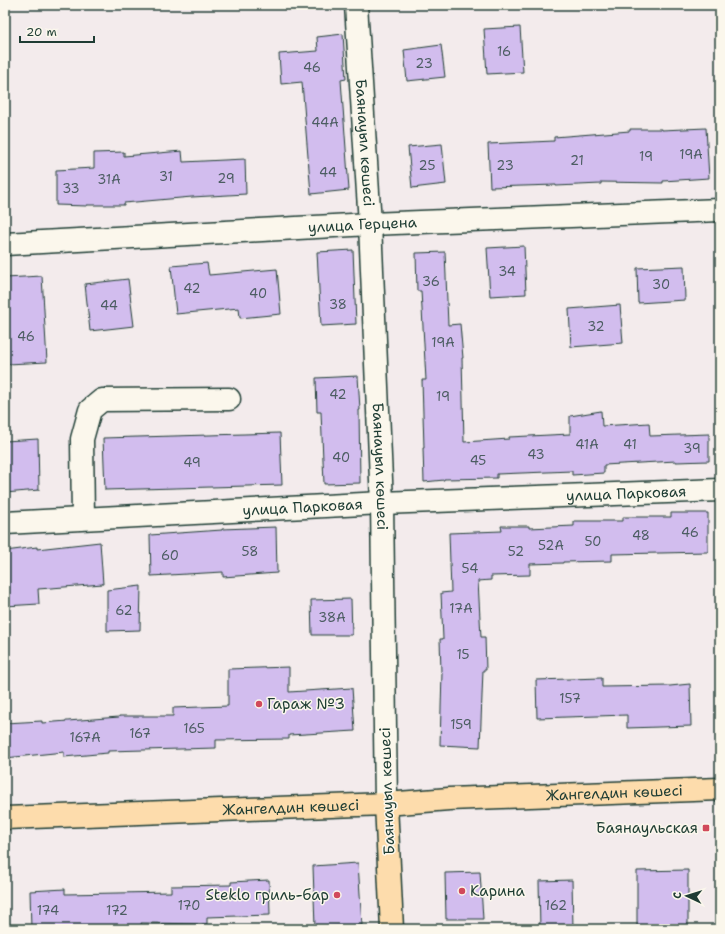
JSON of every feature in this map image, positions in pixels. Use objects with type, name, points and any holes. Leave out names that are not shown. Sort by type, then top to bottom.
[{"type":"main road","name":"Жангелдин көшесі","points":[[5,818],[386,804],[449,799],[720,789]]},
{"type":"main road","name":"Баянауыл көшесі","points":[[386,804],[392,929]]},
{"type":"street","name":"Баянауыл көшесі","points":[[356,5],[370,224],[382,503],[386,804]]},
{"type":"street","name":"улица Герцена","points":[[5,244],[370,224],[720,210]]},
{"type":"street","points":[[84,518],[82,439],[90,410],[102,400],[229,399]]},
{"type":"street","name":"улица Парковая","points":[[5,523],[382,503],[720,490]]},
{"type":"building","points":[[520,27],[523,72],[487,74],[484,29]]},
{"type":"building","points":[[343,34],[346,79],[341,80],[349,190],[311,194],[302,82],[281,84],[279,54],[318,51],[317,37]]},
{"type":"building","points":[[441,45],[445,77],[407,81],[404,50]]},
{"type":"building","points":[[706,128],[709,178],[663,181],[663,183],[601,182],[601,184],[490,187],[488,144],[554,141],[554,137],[630,131],[630,129],[662,130]]},
{"type":"building","points":[[442,144],[446,184],[412,188],[408,147]]},
{"type":"building","points":[[182,151],[183,162],[245,159],[246,194],[124,203],[124,205],[56,205],[56,170],[94,168],[94,153],[124,152],[124,156]]},
{"type":"building","points":[[524,246],[526,294],[490,296],[487,248]]},
{"type":"building","points":[[353,250],[356,324],[321,326],[317,252]]},
{"type":"building","points":[[445,252],[448,325],[460,324],[463,358],[464,442],[509,439],[509,437],[570,434],[570,416],[601,411],[602,426],[649,423],[650,436],[709,434],[709,461],[676,461],[604,465],[604,473],[572,475],[572,471],[497,474],[497,478],[444,479],[424,482],[422,380],[426,380],[421,291],[417,291],[416,253]]},
{"type":"building","points":[[207,263],[209,275],[277,269],[281,314],[240,318],[239,308],[176,314],[171,266]]},
{"type":"building","points":[[684,266],[685,300],[638,303],[637,268]]},
{"type":"building","points":[[42,276],[47,362],[8,364],[5,278]]},
{"type":"building","points":[[128,279],[134,326],[90,331],[85,284]]},
{"type":"building","points":[[620,305],[623,343],[571,347],[569,309]]},
{"type":"building","points":[[358,376],[360,410],[360,483],[324,484],[321,412],[317,412],[316,378]]},
{"type":"building","points":[[280,433],[282,485],[105,490],[103,438]]},
{"type":"building","points":[[38,439],[39,490],[5,493],[5,441]]},
{"type":"building","points":[[671,513],[708,513],[708,552],[612,554],[612,561],[530,564],[530,575],[491,576],[491,580],[478,581],[481,637],[485,637],[486,670],[483,670],[480,747],[440,745],[442,672],[440,639],[443,639],[441,593],[451,592],[449,533],[502,531],[501,526],[529,526],[529,528],[574,526],[574,521],[623,521],[623,517],[671,517]]},
{"type":"building","points":[[276,527],[277,573],[223,577],[223,572],[151,576],[150,535],[222,529]]},
{"type":"building","points":[[100,542],[103,584],[38,589],[39,604],[5,606],[5,551]]},
{"type":"building","points":[[141,586],[140,630],[107,631],[107,590]]},
{"type":"building","points":[[351,599],[352,635],[312,635],[311,600]]},
{"type":"building","points":[[289,667],[289,692],[352,688],[355,731],[289,735],[289,739],[216,740],[216,748],[108,751],[108,753],[64,757],[64,752],[5,758],[5,723],[42,721],[42,723],[119,716],[173,716],[173,708],[228,706],[228,669]]},
{"type":"building","points":[[602,678],[602,687],[670,686],[690,684],[691,726],[627,728],[627,715],[537,718],[536,680]]},
{"type":"building","name":"Steklo гриль-бар","points":[[358,863],[362,925],[315,927],[313,866]]},
{"type":"building","points":[[688,870],[688,929],[637,929],[637,871]]},
{"type":"building","points":[[480,872],[483,919],[446,919],[445,873]]},
{"type":"building","points":[[269,880],[270,915],[207,917],[207,924],[141,923],[142,927],[31,929],[30,891],[65,889],[65,894],[171,892],[171,886],[231,885],[231,882]]},
{"type":"building","points":[[572,880],[573,929],[540,929],[539,881]]},
{"type":"place","name":"Гараж №3","points":[[259,704]]},
{"type":"place","name":"Баянаульская","points":[[706,828]]},
{"type":"place","name":"Карина","points":[[462,891]]},
{"type":"place","name":"Steklo гриль-бар","points":[[337,895]]}]
